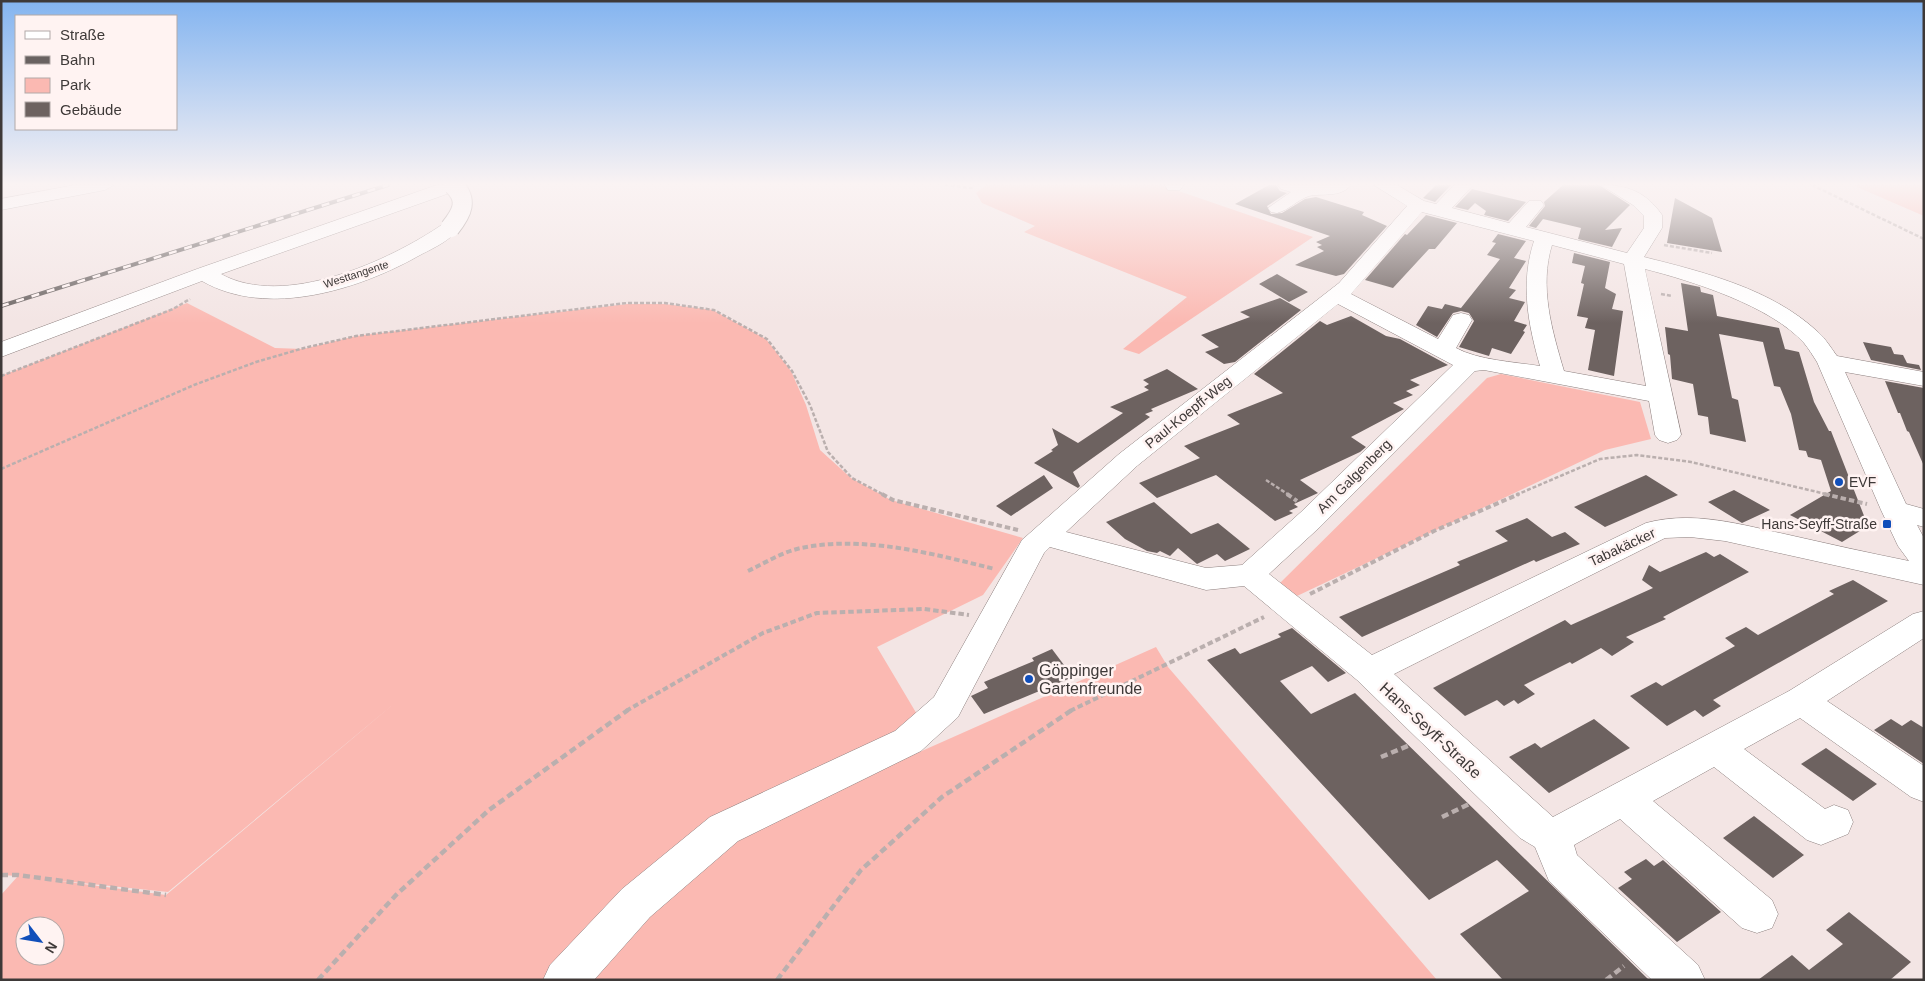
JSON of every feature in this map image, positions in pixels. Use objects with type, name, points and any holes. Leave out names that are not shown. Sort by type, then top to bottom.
[{"type":"street","points":[[1,350],[204,273],[323,231]]},
{"type":"street","name":"Westtangente","points":[[204,273],[234,288],[258,292],[284,291],[323,285],[362,274],[403,258],[431,243],[446,231]]},
{"type":"street","name":"Paul-Koepff-Weg","points":[[565,980],[636,904],[724,829],[908,741],[946,707],[1032,547],[1128,460],[1349,284],[1395,231]]},
{"type":"street","points":[[1521,231],[1710,281],[1770,308],[1810,336],[1829,362],[1895,510],[1922,565]]},
{"type":"street","points":[[1651,231],[1633,259],[1668,435]]},
{"type":"street","points":[[258,292],[243,279],[247,270],[267,256],[314,234]]},
{"type":"street","points":[[1545,237],[1537,257],[1537,313],[1554,376]]},
{"type":"street","points":[[65,326],[165,298],[202,293],[258,292]]},
{"type":"street","points":[[1335,294],[1468,364],[1484,364],[1659,396]]},
{"type":"street","points":[[1443,351],[1461,320]]},
{"type":"street","points":[[1829,362],[1924,379]]},
{"type":"street","name":"Am Galgenberg","points":[[1250,575],[1316,514],[1468,364]]},
{"type":"street","points":[[1895,510],[1924,518]]},
{"type":"street","name":"Tabakäcker","points":[[1369,671],[1656,530],[1675,526],[1695,526],[1922,565]]},
{"type":"street","points":[[1045,536],[1206,579],[1250,575]]},
{"type":"street","name":"Hans-Seyff-Straße","points":[[1250,575],[1369,671],[1534,826],[1553,837]]},
{"type":"street","points":[[1683,980],[1563,868],[1556,852],[1553,837],[1625,800],[1919,632]]},
{"type":"street","points":[[1801,701],[1924,786]]},
{"type":"street","points":[[1716,748],[1821,828],[1834,822]]},
{"type":"street","points":[[1625,800],[1691,855],[1757,914]]},
{"type":"path","points":[[1907,231],[1924,239]]},
{"type":"path","points":[[1664,244],[1712,252]]},
{"type":"path","points":[[1,376],[173,309],[190,299]]},
{"type":"path","points":[[1,469],[194,385],[256,362],[304,348],[366,334],[627,303],[665,303],[714,310],[766,338],[796,380],[810,405],[828,452],[852,478],[893,500],[962,518],[1045,536]]},
{"type":"path","points":[[1266,480],[1316,514]]},
{"type":"path","points":[[748,571],[799,549],[852,543],[918,551],[1017,574]]},
{"type":"path","points":[[318,980],[396,895],[489,810],[629,709],[764,633],[817,613],[924,609],[992,619]]},
{"type":"path","points":[[1,876],[18,875],[166,895]]},
{"type":"green space","points":[[1295,231],[1313,237],[1139,354],[1123,349],[1187,297],[1024,232]]},
{"type":"green space","points":[[187,303],[275,348],[303,349],[356,336],[627,304],[665,304],[713,310],[766,339],[791,371],[806,405],[820,450],[851,478],[891,500],[1023,538],[983,595],[877,647],[921,721],[861,778],[1156,647],[1168,667],[1437,980],[1,980],[1,895],[18,876],[1,875],[1,376]],"holes":[[[396,702],[166,895],[53,880],[168,892]]]},
{"type":"green space","points":[[1501,374],[1640,402],[1651,439],[1605,450],[1297,596],[1280,583],[1487,378]]},
{"type":"building","points":[[1315,231],[1383,231],[1344,274],[1336,276],[1295,265],[1324,251],[1317,247],[1322,245],[1316,242],[1330,236]]},
{"type":"building","points":[[1411,231],[1450,231],[1435,249],[1429,249],[1393,288],[1365,280],[1405,234],[1407,235]]},
{"type":"building","points":[[1580,231],[1621,231],[1612,247],[1578,239]]},
{"type":"building","points":[[1669,231],[1716,231],[1722,252],[1667,243]]},
{"type":"building","points":[[1498,234],[1526,241],[1514,258],[1526,261],[1509,288],[1516,290],[1509,298],[1525,302],[1514,321],[1527,325],[1523,331],[1525,332],[1511,354],[1492,348],[1489,356],[1459,347],[1474,321],[1469,313],[1461,311],[1453,313],[1437,337],[1416,325],[1428,306],[1442,309],[1445,304],[1461,308],[1500,259],[1487,255],[1496,243],[1492,242]]},
{"type":"building","points":[[1574,253],[1610,262],[1605,288],[1616,294],[1612,309],[1623,311],[1614,376],[1588,370],[1595,330],[1585,328],[1588,318],[1577,316],[1584,284],[1581,283],[1585,266],[1572,263]]},
{"type":"building","points":[[1277,274],[1308,292],[1289,302],[1259,284]]},
{"type":"building","points":[[1681,283],[1700,287],[1701,292],[1713,295],[1717,316],[1779,328],[1785,349],[1799,352],[1814,402],[1829,431],[1831,431],[1868,526],[1842,542],[1790,515],[1831,491],[1821,460],[1808,457],[1806,451],[1799,450],[1791,414],[1780,387],[1774,386],[1763,342],[1719,334],[1732,398],[1738,400],[1746,442],[1710,434],[1708,417],[1698,415],[1693,384],[1672,379],[1665,327],[1688,331]]},
{"type":"building","points":[[1280,298],[1301,310],[1235,362],[1224,364],[1205,352],[1219,347],[1201,335],[1250,317],[1240,312]]},
{"type":"building","points":[[1351,316],[1386,336],[1400,339],[1448,365],[1410,380],[1420,385],[1406,391],[1413,395],[1393,403],[1404,409],[1351,437],[1366,447],[1360,452],[1300,480],[1318,493],[1294,504],[1298,507],[1289,511],[1293,513],[1275,521],[1216,475],[1157,498],[1139,483],[1200,458],[1184,446],[1240,424],[1227,415],[1283,393],[1254,374],[1320,321],[1327,325]]},
{"type":"building","points":[[1863,342],[1891,347],[1894,354],[1903,355],[1907,363],[1919,365],[1921,370],[1871,360]]},
{"type":"building","points":[[1167,369],[1198,389],[1151,409],[1153,411],[1145,414],[1150,417],[1073,472],[1080,486],[1078,488],[1034,463],[1053,451],[1051,450],[1058,445],[1052,428],[1078,443],[1123,413],[1110,407],[1149,390],[1144,387],[1149,384],[1143,380]]},
{"type":"building","points":[[1885,381],[1924,388],[1924,466],[1900,413],[1898,413]]},
{"type":"building","points":[[1044,475],[1053,488],[1011,516],[996,506]]},
{"type":"building","points":[[1646,475],[1678,495],[1605,527],[1574,507]]},
{"type":"building","points":[[1734,490],[1770,510],[1742,523],[1708,502]]},
{"type":"building","points":[[1154,502],[1191,534],[1218,523],[1250,549],[1225,561],[1217,554],[1197,564],[1178,548],[1170,556],[1160,551],[1157,553],[1147,551],[1125,539],[1106,522]]},
{"type":"building","points":[[1527,518],[1552,537],[1565,532],[1580,544],[1536,562],[1534,560],[1362,637],[1339,617],[1460,565],[1457,562],[1508,541],[1495,531]]},
{"type":"building","points":[[1706,552],[1714,557],[1720,554],[1749,572],[1663,617],[1666,619],[1626,637],[1634,642],[1612,656],[1601,648],[1572,664],[1570,662],[1524,685],[1535,694],[1518,704],[1514,700],[1504,706],[1497,700],[1465,716],[1433,688],[1565,620],[1571,625],[1653,588],[1642,580],[1649,565],[1660,572]]},
{"type":"building","points":[[1853,580],[1888,601],[1713,700],[1721,706],[1703,717],[1695,710],[1667,726],[1630,696],[1656,682],[1662,686],[1735,646],[1725,638],[1746,627],[1758,635],[1834,594],[1829,591]]},
{"type":"building","points":[[1292,628],[1346,673],[1328,682],[1312,666],[1280,681],[1311,714],[1355,693],[1649,980],[1503,980],[1460,934],[1529,891],[1497,860],[1429,900],[1207,660],[1235,648],[1240,654],[1281,637],[1278,634]]},
{"type":"building","name":"Göppinger Gartenfreunde","points":[[1052,649],[1073,677],[984,714],[971,696],[988,688],[984,682],[1034,661],[1032,658]]},
{"type":"building","points":[[1594,719],[1630,748],[1549,793],[1509,757],[1535,743],[1541,748]]},
{"type":"building","points":[[1891,719],[1902,726],[1911,720],[1924,728],[1924,764],[1874,730]]},
{"type":"building","points":[[1826,748],[1877,784],[1853,801],[1801,764]]},
{"type":"building","points":[[1754,816],[1804,855],[1773,878],[1723,838]]},
{"type":"building","points":[[1646,859],[1654,866],[1663,860],[1721,912],[1677,942],[1618,888],[1632,879],[1624,872]]},
{"type":"building","points":[[1849,912],[1911,962],[1890,980],[1758,980],[1792,955],[1809,970],[1843,944],[1826,930]]},
{"type":"railway","points":[[1,306],[242,231]]},
{"type":"place","name":"EVF","points":[[1839,482]]},
{"type":"place","name":"Hans-Seyff-Straße","points":[[1887,524]]},
{"type":"place","name":"Göppinger Gartenfreunde","points":[[1029,679]]}]
